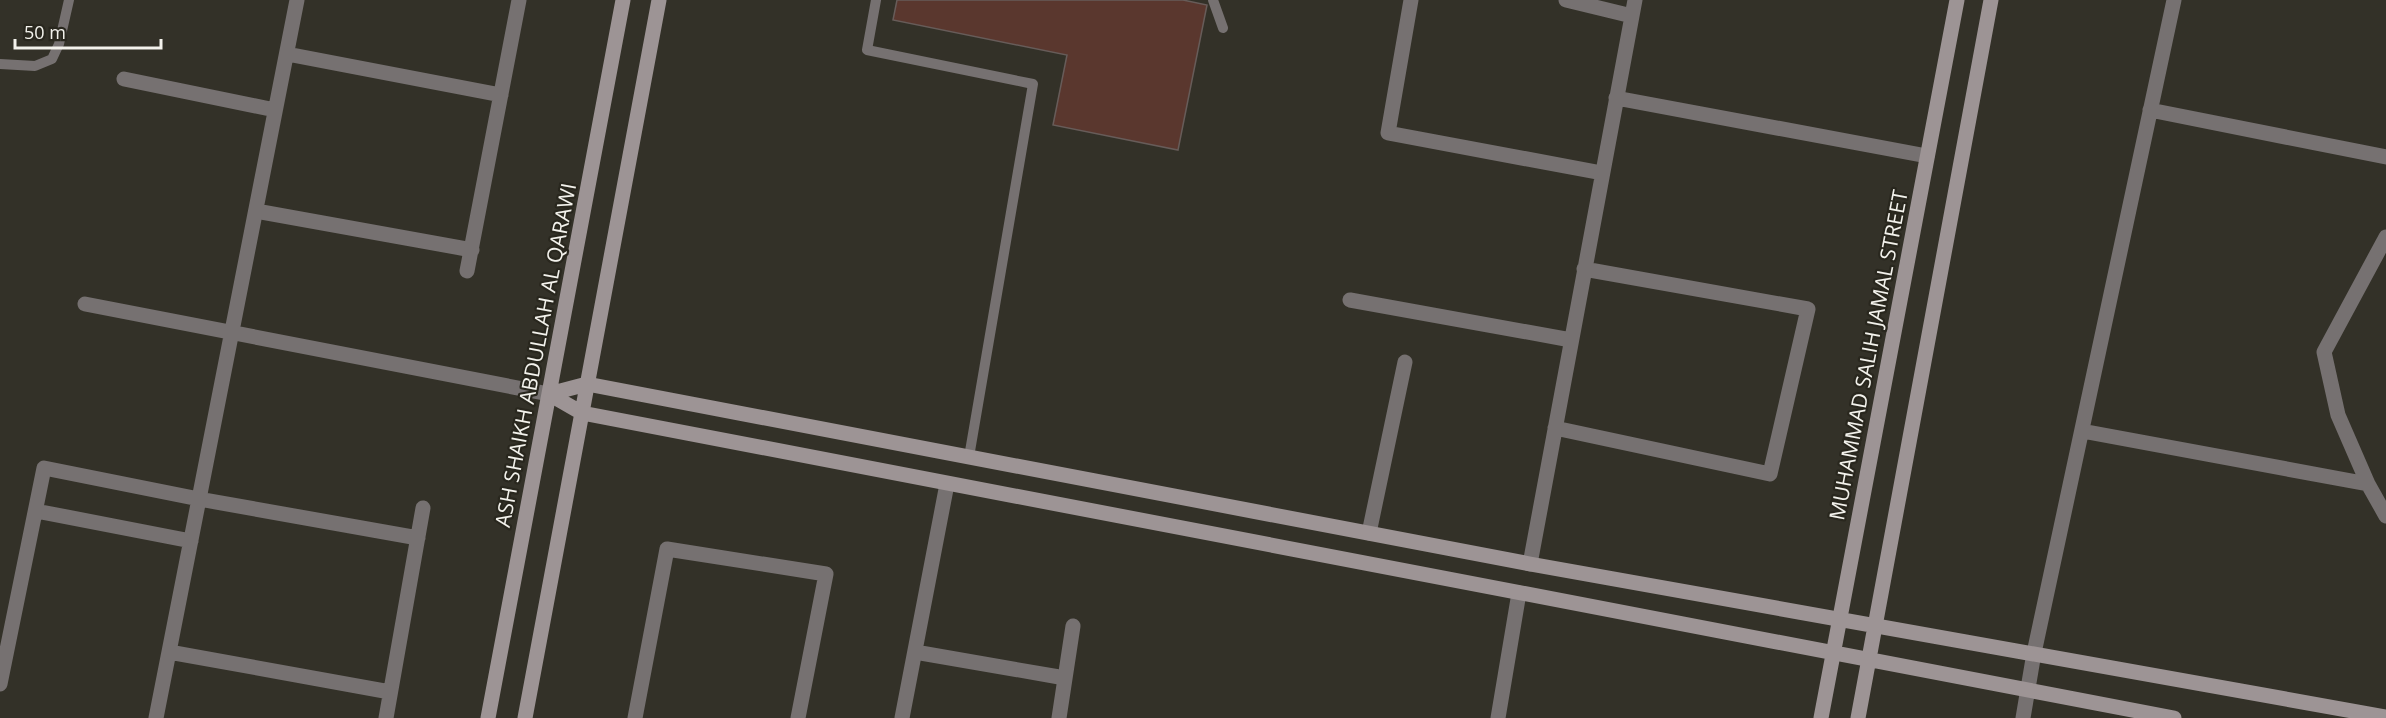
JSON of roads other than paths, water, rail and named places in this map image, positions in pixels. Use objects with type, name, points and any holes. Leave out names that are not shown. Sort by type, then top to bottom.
[{"type":"street","points":[[156,718],[297,0]]},
{"type":"street","points":[[467,271],[519,0]]},
{"type":"street","name":"ASH SHAIKH ABDULLAH AL QARAWI","points":[[488,718],[623,0]]},
{"type":"street","points":[[525,718],[659,0]]},
{"type":"street","points":[[1411,0],[1388,133],[1602,173]]},
{"type":"street","points":[[1566,0],[1632,16]]},
{"type":"street","points":[[1530,564],[1635,0]]},
{"type":"street","name":"MUHAMMAD SALIH JAMAL STREET","points":[[1821,718],[1957,0]]},
{"type":"street","points":[[1858,718],[1991,0]]},
{"type":"street","points":[[2023,718],[2034,653],[2174,0]]},
{"type":"street","points":[[287,54],[501,95]]},
{"type":"street","points":[[124,79],[275,110]]},
{"type":"street","points":[[1616,98],[1927,156]]},
{"type":"street","points":[[2150,110],[2386,158]]},
{"type":"street","points":[[256,212],[472,250]]},
{"type":"street","points":[[2386,237],[2324,352],[2338,415],[2368,484],[2386,516]]},
{"type":"street","points":[[1555,428],[1770,474],[1808,309],[1584,269]]},
{"type":"street","points":[[1350,300],[1571,340]]},
{"type":"street","points":[[85,304],[549,394],[582,413],[2174,718]]},
{"type":"street","points":[[1370,534],[1405,362]]},
{"type":"street","points":[[549,394],[587,384],[1530,564],[2386,717]]},
{"type":"street","points":[[2082,431],[2368,484]]},
{"type":"street","points":[[0,684],[44,468],[199,499],[418,538]]},
{"type":"street","points":[[902,718],[947,484]]},
{"type":"street","points":[[386,718],[423,508]]},
{"type":"street","points":[[36,511],[191,541]]},
{"type":"street","points":[[635,718],[667,549],[826,574],[798,718]]},
{"type":"street","points":[[1498,718],[1519,593]]},
{"type":"street","points":[[1059,718],[1073,626]]},
{"type":"street","points":[[169,652],[390,692]]},
{"type":"street","points":[[915,652],[1065,678]]},
{"type":"lane","points":[[0,64],[35,66],[52,59],[60,44],[69,0]]},
{"type":"lane","points":[[876,0],[867,50],[1033,84],[969,457]]},
{"type":"lane","points":[[1214,0],[1223,28]]}]
